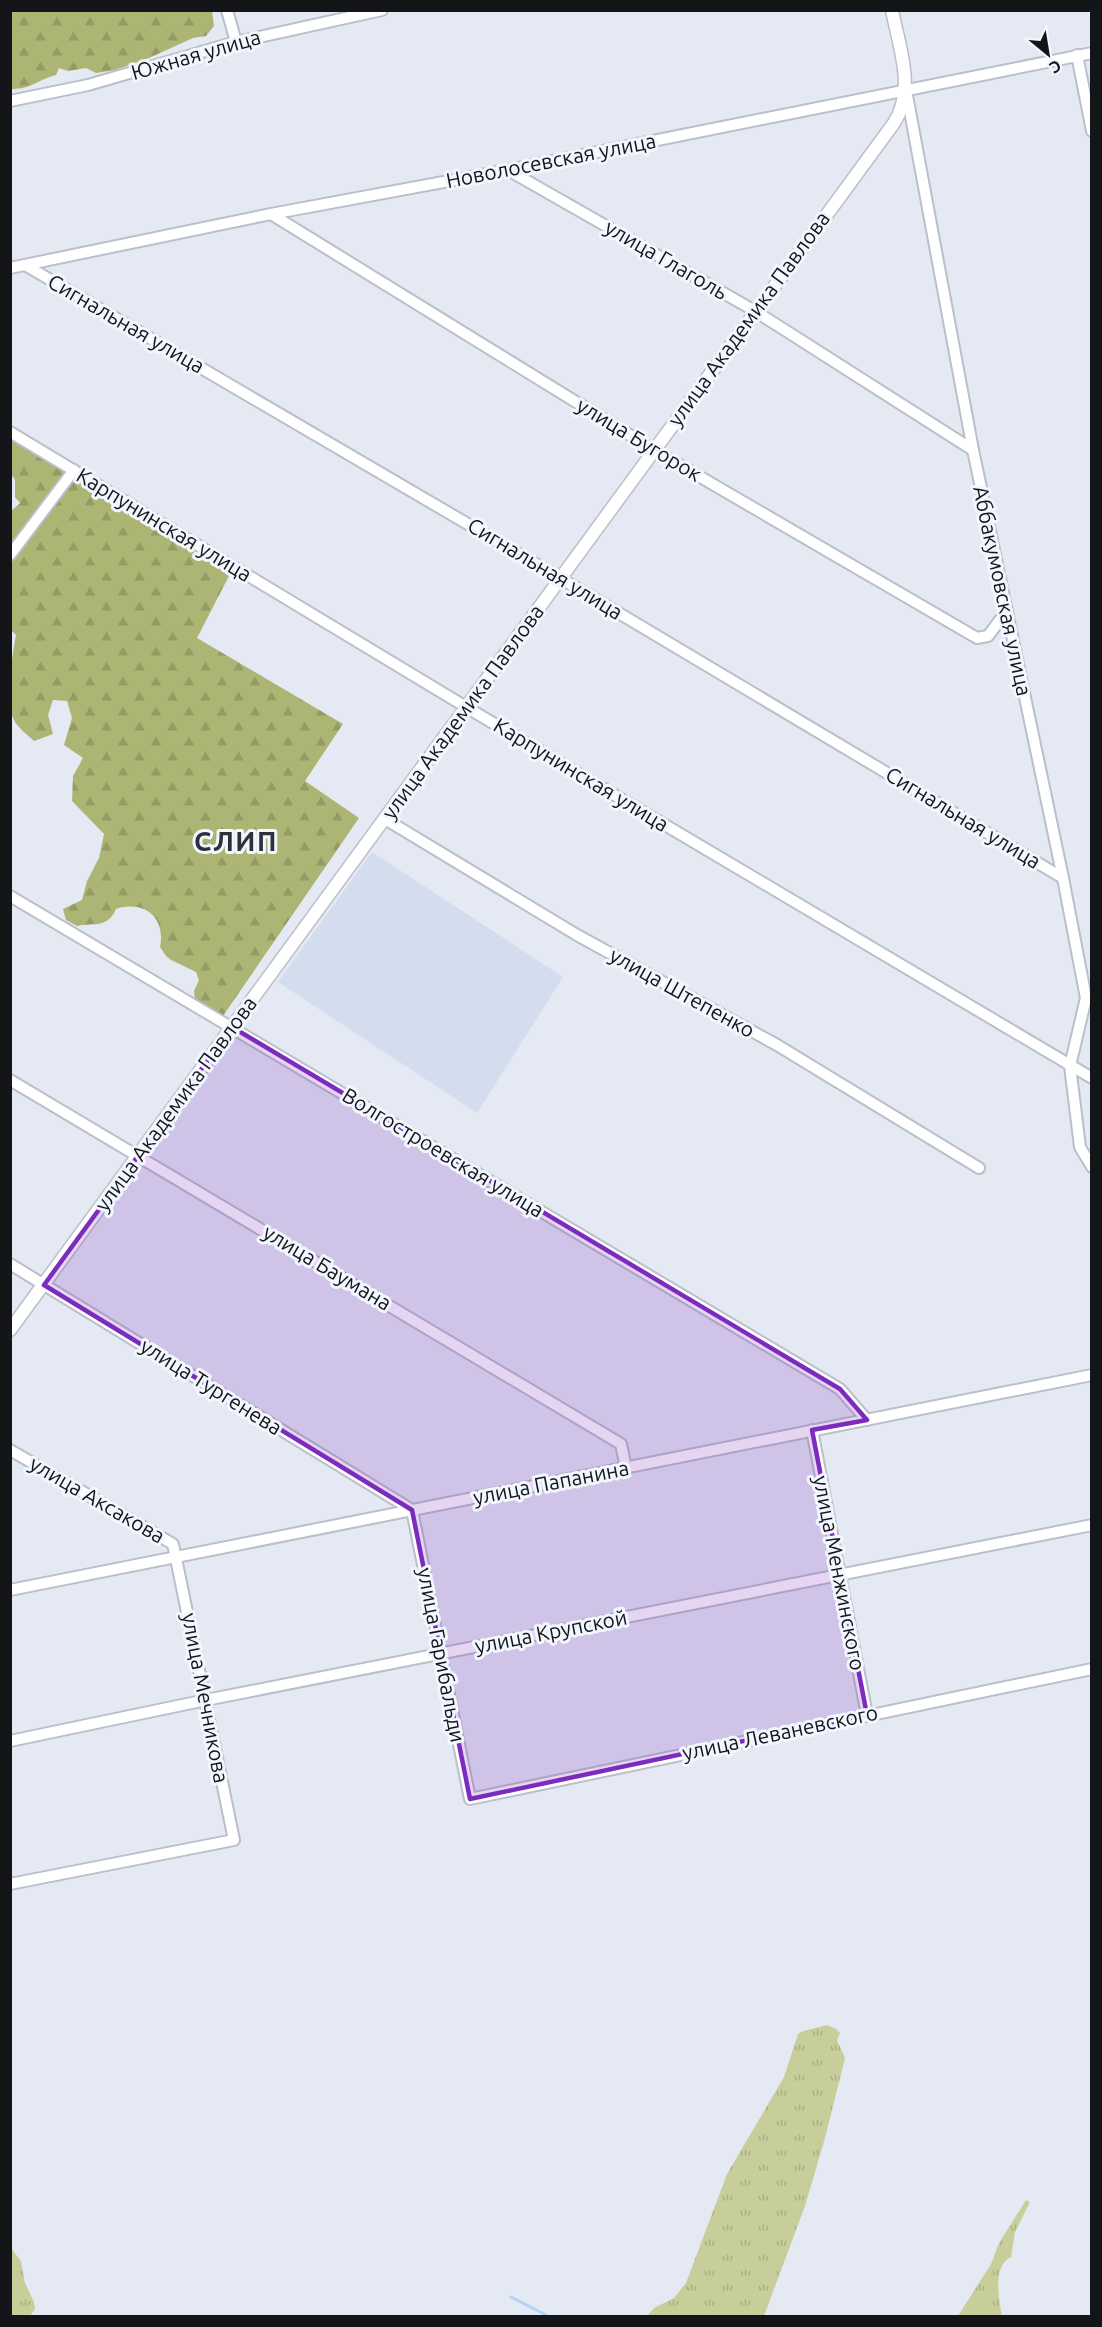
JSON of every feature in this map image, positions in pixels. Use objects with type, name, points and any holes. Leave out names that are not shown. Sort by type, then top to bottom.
[{"type":"street","points":[[227,10],[236,42]]},
{"type":"street","name":"Южная улица","points":[[10,101],[99,83],[236,42],[382,10]]},
{"type":"street","name":"Аббакумовская улица","points":[[892,10],[973,450],[1064,878],[1086,998],[1070,1066],[1080,1147],[1092,1167]]},
{"type":"street","name":"Новолосевская улица","points":[[10,268],[271,214],[508,170],[1092,53]]},
{"type":"street","points":[[1077,55],[1092,131]]},
{"type":"street","name":"улица Академика Павлова","points":[[10,1330],[894,123],[903,106],[906,90]]},
{"type":"street","name":"улица Глаголь","points":[[508,170],[755,311],[973,450]]},
{"type":"street","name":"улица Бугорок","points":[[271,214],[654,450],[977,638],[988,636],[1006,612]]},
{"type":"street","name":"Сигнальная улица","points":[[25,265],[560,578],[1064,878]]},
{"type":"street","name":"Карпунинская улица","points":[[10,432],[466,707],[1092,1078]]},
{"type":"street","points":[[10,555],[74,470]]},
{"type":"street","name":"улица Штепенко","points":[[385,819],[577,935],[777,1045],[979,1168]]},
{"type":"street","name":"Волгостроевская улица","points":[[10,896],[840,1389],[867,1420]]},
{"type":"street","name":"улица Баумана","points":[[10,1080],[621,1444],[626,1468]]},
{"type":"street","name":"улица Тургенева","points":[[10,1264],[412,1510]]},
{"type":"street","name":"улица Папанина","points":[[10,1590],[1092,1375]]},
{"type":"street","name":"улица Менжинского","points":[[812,1430],[867,1715]]},
{"type":"street","name":"улица Аксакова","points":[[10,1450],[173,1544],[177,1557]]},
{"type":"street","name":"улица Гарибальди","points":[[412,1510],[470,1799]]},
{"type":"street","name":"улица Крупской","points":[[10,1741],[441,1653],[1092,1525]]},
{"type":"street","name":"улица Мечникова","points":[[10,1884],[234,1840],[177,1557]]},
{"type":"street","name":"улица Леваневского","points":[[470,1799],[1092,1669]]},
{"type":"highlighted area","points":[[232,1027],[840,1389],[867,1420],[812,1430],[867,1715],[470,1799],[412,1510],[44,1285]]},
{"type":"shaded area","points":[[372,852],[563,977],[477,1113],[278,982]]},
{"type":"green space","points":[[11,10],[212,11],[214,26],[206,36],[193,38],[149,58],[115,70],[96,73],[86,68],[68,71],[59,68],[56,75],[29,86],[11,89]]},
{"type":"green space","points":[[10,438],[230,574],[197,638],[343,724],[305,781],[359,818],[223,1016],[195,999],[194,991],[199,980],[196,972],[166,956],[160,947],[160,927],[151,913],[136,907],[126,907],[116,909],[109,920],[100,924],[77,926],[66,920],[63,909],[82,900],[87,881],[99,858],[104,834],[72,801],[73,776],[83,758],[64,745],[72,718],[67,701],[53,700],[48,715],[53,734],[34,741],[18,726],[11,712],[10,678],[16,635],[10,629],[10,512],[20,503],[15,497],[15,480],[11,474]]},
{"type":"green space","points":[[827,2025],[840,2033],[837,2040],[845,2058],[805,2206],[764,2316],[647,2316],[654,2308],[674,2298],[686,2283],[727,2174],[784,2077],[798,2034]]},
{"type":"green space","points":[[1026,2200],[1030,2202],[1015,2232],[1011,2257],[1005,2261],[999,2275],[1002,2316],[958,2316],[991,2264],[999,2243]]},
{"type":"green space","points":[[11,2248],[21,2261],[25,2283],[34,2302],[35,2309],[30,2316],[11,2316]]},
{"type":"waterway","points":[[511,2297],[548,2316]]},
{"type":"district","name":"СЛИП","points":[[236,842]]}]
